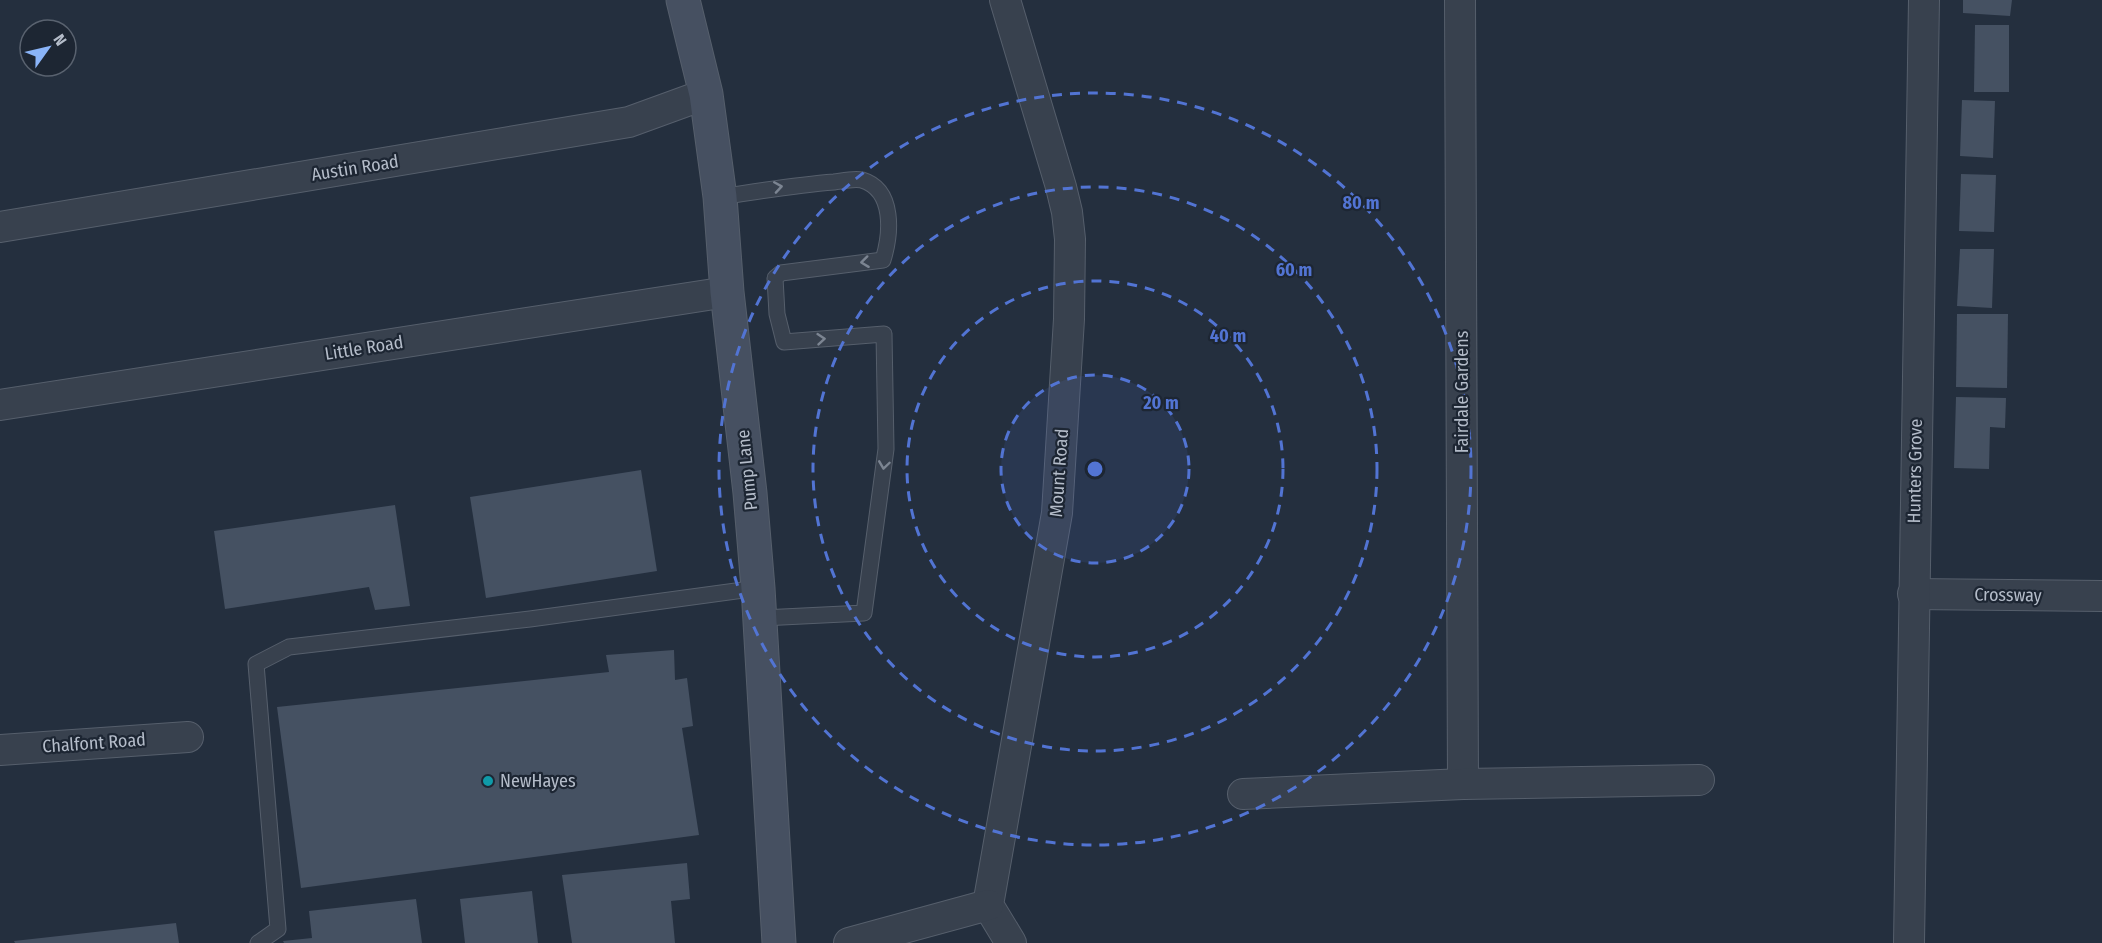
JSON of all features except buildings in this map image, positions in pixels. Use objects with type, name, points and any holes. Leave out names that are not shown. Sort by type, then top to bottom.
[{"type":"street","name":"Pump Lane","points":[[683,0],[706,94],[720,197],[727,292],[750,493],[759,603],[779,943]]},
{"type":"street","name":"Mount Road","points":[[988,905],[1057,513],[1070,319],[1070,238],[1061,187],[1005,0]]},
{"type":"street","name":"Fairdale Gardens","points":[[1460,0],[1462,784]]},
{"type":"street","name":"Hunters Grove","points":[[1909,943],[1924,0]]},
{"type":"street","name":"Austin Road","points":[[0,227],[629,122],[706,94]]},
{"type":"street","name":"Little Road","points":[[0,405],[727,292]]},
{"type":"street","name":"Crossway","points":[[1913,594],[2102,596]]},
{"type":"street","name":"Chalfont Road","points":[[0,750],[188,737]]},
{"type":"street","points":[[1243,794],[1462,784],[1699,780]]},
{"type":"street","points":[[849,943],[988,905],[1011,943]]},
{"type":"lane","points":[[258,943],[278,929],[256,664],[289,647],[530,619],[759,603],[864,613],[886,449],[884,334],[784,342],[777,314],[775,278],[781,273],[883,260],[888,242],[889,216],[878,189],[861,179],[789,186],[720,197]]},
{"type":"place","name":"NewHayes","points":[[488,781]]}]
